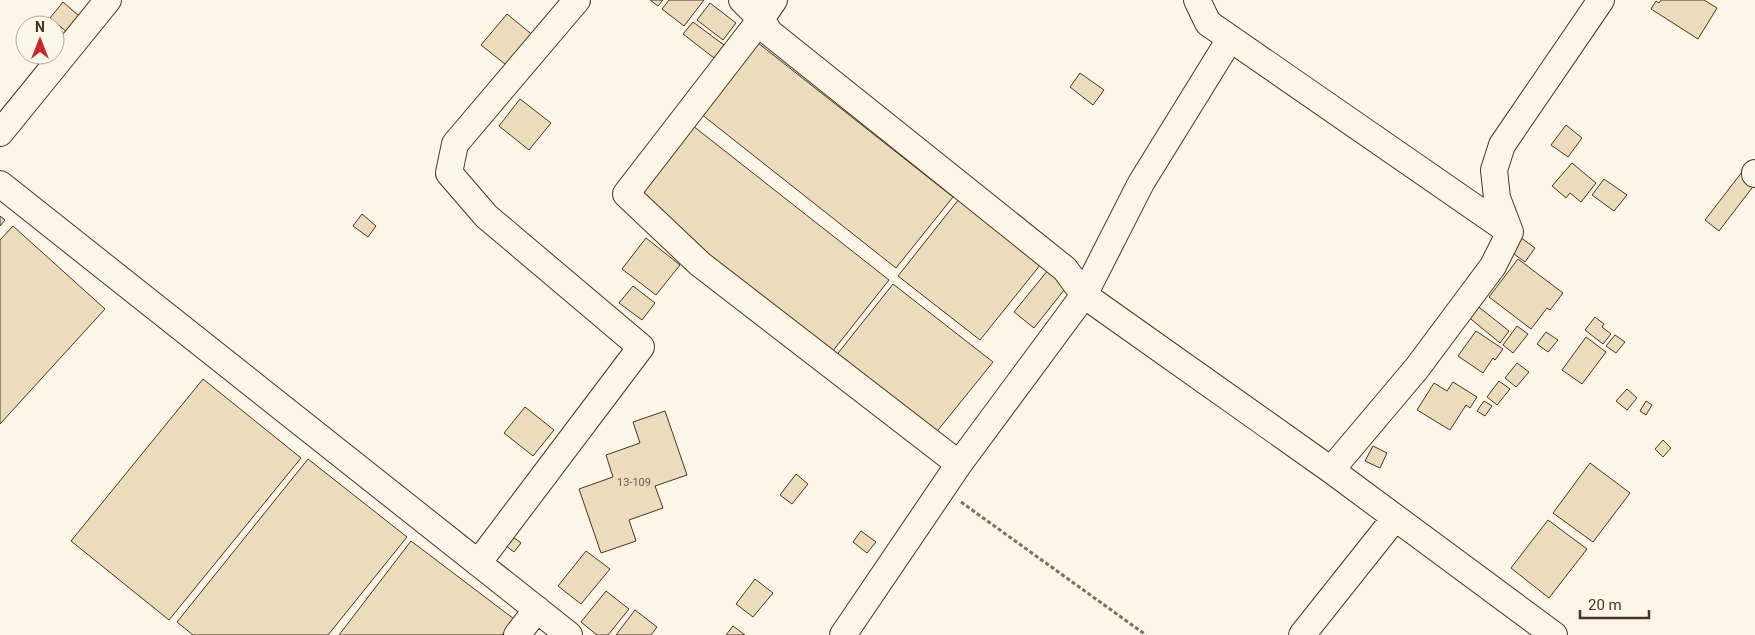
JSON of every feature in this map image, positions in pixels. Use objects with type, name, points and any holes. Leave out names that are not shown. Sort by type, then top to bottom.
[{"type":"street","points":[[0,133],[108,0]]},
{"type":"street","points":[[478,563],[641,347],[486,216],[448,173],[455,144],[577,0]]},
{"type":"street","points":[[742,0],[768,9]]},
{"type":"street","points":[[1197,0],[1208,23],[1510,232]]},
{"type":"street","points":[[1331,470],[1417,368],[1494,266],[1510,232],[1497,198],[1494,170],[1502,145],[1601,0]]},
{"type":"street","points":[[768,9],[770,33],[1065,269],[1084,295],[1331,470],[1554,635]]},
{"type":"street","points":[[768,9],[626,194],[700,264],[959,464]]},
{"type":"street","points":[[843,635],[959,464],[1084,295],[1140,182],[1230,39]]},
{"type":"street","points":[[0,184],[569,635]]},
{"type":"street","points":[[1302,635],[1395,518]]},
{"type":"street","points":[[517,635],[536,609]]},
{"type":"path","points":[[942,489],[1146,635]]},
{"type":"building","points":[[650,0],[663,0],[658,6]]},
{"type":"building","points":[[669,0],[704,0],[684,26],[662,9]]},
{"type":"building","points":[[1661,0],[1704,0],[1717,8],[1698,39],[1651,9],[1656,1],[1659,3]]},
{"type":"building","points":[[63,2],[86,22],[73,37],[65,30],[65,15],[52,15]]},
{"type":"building","points":[[710,3],[736,23],[723,40],[697,20]]},
{"type":"building","points":[[507,14],[535,37],[510,68],[481,45]]},
{"type":"building","points":[[693,22],[724,45],[714,58],[683,34]]},
{"type":"building","points":[[753,39],[953,197],[896,268],[696,110]]},
{"type":"building","points":[[1080,73],[1104,90],[1093,105],[1070,87]]},
{"type":"building","points":[[520,99],[551,123],[529,150],[499,126]]},
{"type":"building","points":[[688,122],[889,280],[832,352],[631,194]]},
{"type":"building","points":[[1566,125],[1582,138],[1568,157],[1551,145]]},
{"type":"building","points":[[1572,163],[1596,183],[1581,202],[1570,193],[1566,198],[1552,186]]},
{"type":"building","points":[[1742,172],[1755,184],[1719,231],[1705,220]]},
{"type":"building","points":[[1604,179],[1627,195],[1614,211],[1592,195]]},
{"type":"building","points":[[959,199],[1041,264],[980,340],[898,276]]},
{"type":"building","points":[[362,214],[376,226],[368,237],[353,226]]},
{"type":"building","points":[[0,216],[5,220],[0,226]]},
{"type":"building","points":[[13,226],[105,309],[0,424],[0,240]]},
{"type":"building","points":[[1520,237],[1535,248],[1525,262],[1510,251]]},
{"type":"building","points":[[646,238],[680,265],[656,295],[622,269]]},
{"type":"building","points":[[1518,259],[1563,293],[1550,310],[1547,308],[1531,329],[1489,297]]},
{"type":"building","points":[[1048,270],[1068,285],[1034,328],[1014,312]]},
{"type":"building","points":[[893,284],[993,362],[934,435],[835,357]]},
{"type":"building","points":[[633,286],[655,303],[642,320],[619,303]]},
{"type":"building","points":[[1475,304],[1509,331],[1500,343],[1466,315]]},
{"type":"building","points":[[1595,317],[1604,324],[1602,327],[1611,334],[1603,344],[1585,330]]},
{"type":"building","points":[[1517,326],[1528,334],[1513,353],[1503,345]]},
{"type":"building","points":[[1476,331],[1503,349],[1495,360],[1493,358],[1483,373],[1458,356]]},
{"type":"building","points":[[1546,332],[1558,340],[1548,352],[1537,344]]},
{"type":"building","points":[[1615,335],[1625,342],[1616,353],[1606,346]]},
{"type":"building","points":[[1586,337],[1606,352],[1582,384],[1562,370]]},
{"type":"building","points":[[1517,363],[1529,372],[1516,387],[1505,378]]},
{"type":"building","points":[[203,379],[301,458],[169,620],[71,541]]},
{"type":"building","points":[[1499,381],[1510,389],[1497,405],[1487,397]]},
{"type":"building","points":[[1453,382],[1477,397],[1470,408],[1466,405],[1450,430],[1417,410],[1434,383],[1447,391]]},
{"type":"building","points":[[1627,389],[1637,398],[1627,410],[1616,401]]},
{"type":"building","points":[[1484,401],[1492,406],[1485,416],[1477,411]]},
{"type":"building","points":[[1646,401],[1652,405],[1646,415],[1640,411]]},
{"type":"building","points":[[525,407],[554,430],[533,456],[504,433]]},
{"type":"building","points":[[665,411],[687,475],[655,486],[663,508],[629,520],[636,541],[601,553],[579,489],[613,477],[606,455],[640,443],[633,422]]},
{"type":"building","points":[[1663,440],[1671,448],[1663,457],[1655,449]]},
{"type":"building","points":[[1373,446],[1387,453],[1380,468],[1365,461]]},
{"type":"building","points":[[308,459],[407,537],[328,635],[193,635],[177,622]]},
{"type":"building","points":[[1590,463],[1630,493],[1593,542],[1553,513]]},
{"type":"building","points":[[796,474],[808,484],[792,504],[780,495]]},
{"type":"building","points":[[1548,520],[1587,549],[1549,598],[1511,568]]},
{"type":"building","points":[[861,531],[876,542],[867,553],[853,542]]},
{"type":"building","points":[[508,533],[521,543],[514,552],[501,542]]},
{"type":"building","points":[[411,541],[514,619],[502,635],[339,635]]},
{"type":"building","points":[[586,551],[610,569],[581,604],[558,586]]},
{"type":"building","points":[[755,579],[773,593],[753,617],[736,604]]},
{"type":"building","points":[[606,591],[629,609],[608,635],[597,635],[581,622]]},
{"type":"building","points":[[635,610],[657,627],[651,635],[616,635]]},
{"type":"building","points":[[733,626],[745,635],[726,635]]}]
